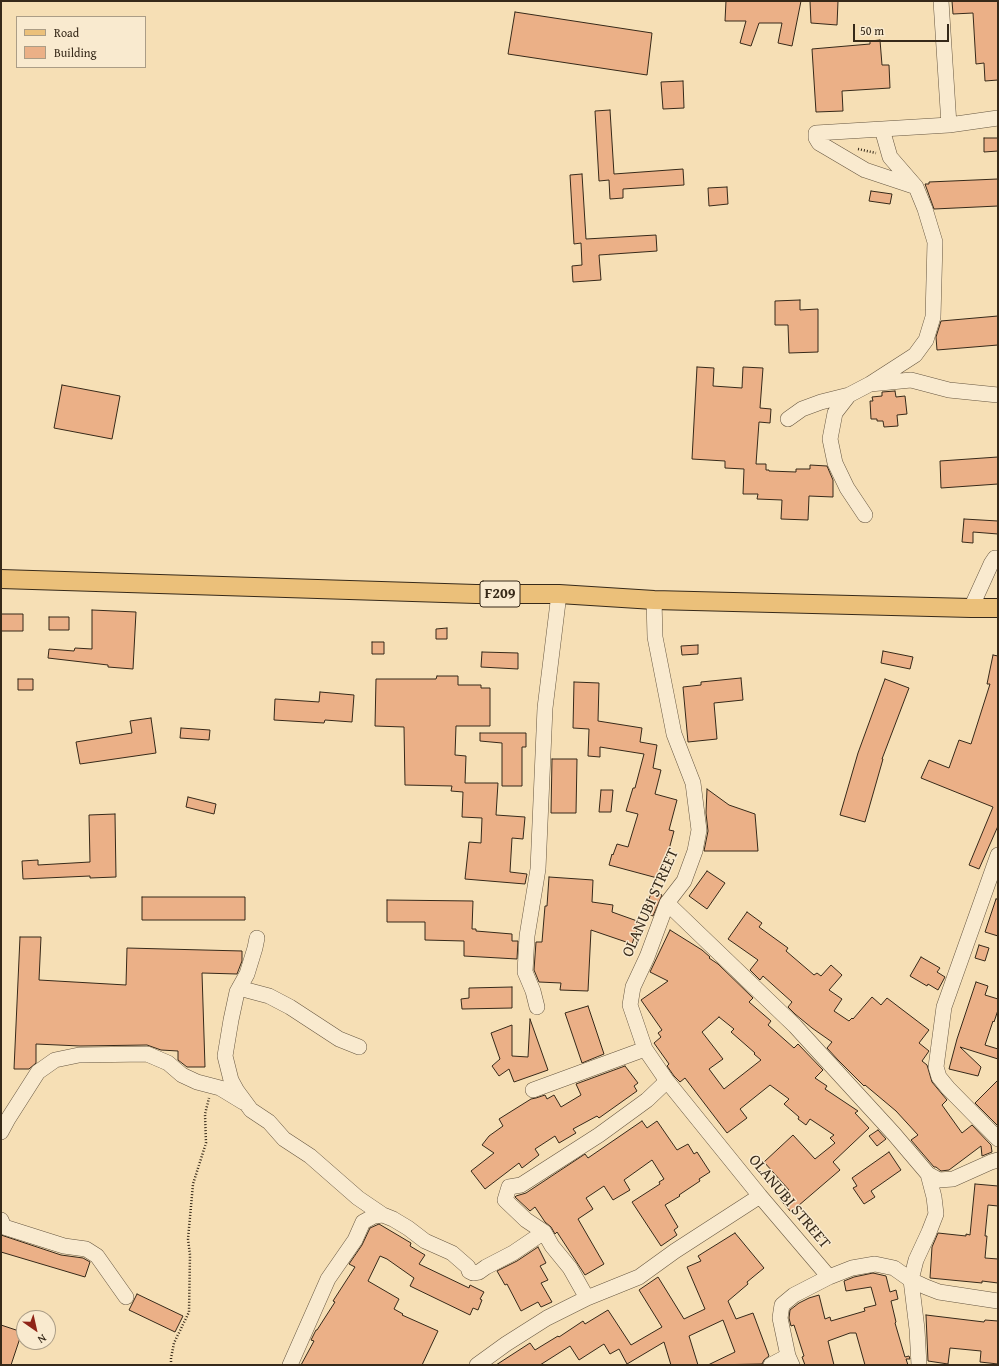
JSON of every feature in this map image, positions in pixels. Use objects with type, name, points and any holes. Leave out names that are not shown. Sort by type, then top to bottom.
[{"type":"main road","name":"F209","points":[[1,579],[468,594],[559,594],[654,600],[998,608]]},
{"type":"street","points":[[941,1],[949,125]]},
{"type":"street","points":[[916,187],[864,170],[819,143],[816,138],[816,134],[949,125],[998,118]]},
{"type":"street","points":[[788,419],[802,409],[821,402],[849,395],[870,384],[915,355],[926,340],[932,317],[935,242],[925,209],[916,187],[890,157],[882,129]]},
{"type":"street","points":[[870,384],[911,380],[949,390],[998,395]]},
{"type":"street","points":[[849,395],[835,413],[830,439],[835,463],[847,488],[865,515]]},
{"type":"street","points":[[971,608],[991,564],[994,559],[998,558]]},
{"type":"street","points":[[537,1007],[533,991],[525,972],[527,936],[538,869],[545,708],[559,594]]},
{"type":"street","name":"OLANUBI STREET","points":[[654,600],[655,637],[674,734],[693,783],[699,830],[695,851],[684,881],[667,903],[633,987],[630,1005],[645,1050],[667,1081],[828,1277]]},
{"type":"street","points":[[998,855],[944,1007],[936,1067],[939,1077],[948,1088],[998,1139]]},
{"type":"street","points":[[667,903],[795,1026],[894,1134],[928,1174],[939,1180],[953,1179],[998,1160]]},
{"type":"street","points":[[257,938],[247,974],[237,992],[225,1056],[231,1080],[251,1110],[269,1122],[284,1139],[310,1156],[358,1198],[383,1215],[408,1228],[426,1242],[452,1253],[473,1273],[479,1272],[513,1253],[544,1232]]},
{"type":"street","points":[[239,988],[269,996],[290,1007],[340,1039],[359,1047]]},
{"type":"street","points":[[533,1090],[645,1050]]},
{"type":"street","points":[[1,1132],[38,1072],[55,1060],[79,1055],[147,1054],[168,1063],[182,1075],[197,1082],[220,1088],[246,1103]]},
{"type":"street","points":[[587,1298],[570,1268],[552,1246],[544,1232],[526,1220],[505,1200],[509,1187],[521,1185],[599,1135],[646,1100],[667,1081]]},
{"type":"street","points":[[919,1365],[917,1329],[911,1280],[916,1260],[936,1214],[934,1197],[928,1174]]},
{"type":"street","points":[[478,1365],[506,1344],[547,1318],[587,1298],[638,1277],[760,1196]]},
{"type":"street","points":[[290,1365],[328,1279],[355,1240],[363,1222],[374,1216],[383,1215]]},
{"type":"street","points":[[1,1220],[4,1227],[64,1246],[86,1250],[97,1256],[126,1297]]},
{"type":"street","points":[[771,1365],[790,1360],[780,1318],[782,1305],[794,1295],[828,1277],[852,1268],[875,1264],[894,1268],[911,1280],[939,1292],[998,1301]]},
{"type":"path","points":[[171,1365],[174,1343],[189,1312],[190,1255],[188,1239],[193,1184],[206,1143],[205,1114],[210,1086]]},
{"type":"building","points":[[726,1],[801,1],[792,46],[778,43],[782,23],[759,23],[751,46],[740,43],[746,21],[725,21]]},
{"type":"building","points":[[810,1],[838,1],[837,25],[811,23]]},
{"type":"building","points":[[952,1],[998,1],[998,80],[985,81],[984,63],[976,64],[973,13],[953,14]]},
{"type":"building","points":[[515,12],[652,33],[647,75],[508,54]]},
{"type":"building","points":[[880,40],[882,65],[889,65],[890,88],[842,91],[843,111],[816,112],[812,49],[870,44],[870,41]]},
{"type":"building","points":[[683,81],[684,108],[663,109],[661,82]]},
{"type":"building","points":[[610,110],[614,174],[683,169],[684,185],[623,189],[623,198],[610,199],[609,180],[599,181],[595,111]]},
{"type":"building","points":[[984,138],[998,138],[998,151],[984,152]]},
{"type":"building","points":[[582,174],[586,239],[656,235],[657,251],[599,255],[601,280],[573,282],[572,266],[582,265],[581,243],[574,244],[570,175]]},
{"type":"building","points":[[998,179],[998,206],[934,209],[925,184],[929,184],[929,182]]},
{"type":"building","points":[[727,187],[728,204],[709,206],[708,188]]},
{"type":"building","points":[[871,191],[892,194],[890,204],[869,201]]},
{"type":"building","points":[[800,300],[800,310],[818,309],[818,352],[789,353],[788,325],[775,325],[775,301]]},
{"type":"building","points":[[998,316],[998,345],[937,350],[936,337],[941,321]]},
{"type":"building","points":[[697,367],[714,368],[713,386],[742,388],[743,367],[763,368],[760,408],[771,409],[770,423],[759,422],[756,464],[766,464],[766,470],[769,471],[796,472],[796,469],[810,469],[810,465],[827,466],[833,480],[833,497],[809,496],[808,520],[781,519],[782,500],[757,499],[758,494],[743,494],[744,469],[725,468],[725,461],[692,459]]},
{"type":"building","points":[[62,385],[120,396],[112,439],[54,428]]},
{"type":"building","points":[[895,391],[896,397],[905,396],[907,414],[897,415],[898,426],[884,427],[883,421],[871,419],[870,401],[873,401],[872,397],[882,396],[882,392]]},
{"type":"building","points":[[998,457],[998,484],[941,488],[940,461]]},
{"type":"building","points":[[964,519],[998,521],[998,534],[973,532],[973,543],[962,542]]},
{"type":"building","points":[[92,610],[136,612],[133,669],[108,667],[108,665],[48,658],[49,649],[74,651],[75,648],[92,649]]},
{"type":"building","points":[[1,614],[23,614],[23,631],[1,631]]},
{"type":"building","points":[[49,617],[69,617],[69,630],[49,630]]},
{"type":"building","points":[[447,628],[447,639],[436,639],[436,629]]},
{"type":"building","points":[[372,642],[384,642],[384,654],[372,654]]},
{"type":"building","points":[[698,645],[698,654],[682,655],[681,646]]},
{"type":"building","points":[[883,651],[913,657],[910,669],[881,663]]},
{"type":"building","points":[[482,652],[518,653],[518,669],[481,667]]},
{"type":"building","points":[[993,655],[998,656],[998,826],[979,869],[969,865],[993,807],[921,778],[929,760],[949,768],[959,740],[971,744],[990,684],[987,684]]},
{"type":"building","points":[[437,676],[458,676],[458,685],[481,685],[481,688],[490,688],[490,726],[456,726],[455,755],[466,756],[465,783],[498,783],[496,815],[525,817],[523,839],[512,838],[510,872],[527,874],[525,884],[465,879],[469,842],[481,843],[482,818],[462,817],[463,792],[451,791],[452,786],[405,785],[404,727],[375,726],[376,679],[436,679]]},
{"type":"building","points":[[741,678],[743,700],[714,703],[717,739],[688,742],[683,687],[701,685],[701,682]]},
{"type":"building","points":[[18,679],[33,679],[33,690],[18,690]]},
{"type":"building","points":[[885,679],[909,688],[882,759],[865,822],[840,815],[858,753]]},
{"type":"building","points":[[574,682],[599,683],[598,721],[642,728],[640,742],[657,745],[653,768],[661,770],[655,794],[677,800],[669,830],[674,831],[661,879],[609,865],[617,844],[628,847],[638,814],[626,811],[633,788],[635,788],[644,754],[600,747],[600,757],[588,756],[589,729],[573,728]]},
{"type":"building","points":[[320,692],[354,695],[352,722],[325,720],[324,723],[274,720],[275,699],[319,702]]},
{"type":"building","points":[[151,718],[156,753],[80,764],[76,742],[132,733],[130,721]]},
{"type":"building","points":[[181,728],[210,730],[209,740],[180,738]]},
{"type":"building","points":[[480,733],[526,733],[526,747],[522,747],[522,786],[502,786],[502,743],[480,741]]},
{"type":"building","points":[[552,759],[577,759],[576,813],[551,813]]},
{"type":"building","points":[[707,789],[729,805],[755,814],[758,851],[704,851],[708,831],[706,813]]},
{"type":"building","points":[[601,790],[613,790],[611,812],[599,812]]},
{"type":"building","points":[[188,797],[216,804],[214,814],[186,807]]},
{"type":"building","points":[[115,814],[116,877],[90,878],[90,876],[23,879],[22,861],[38,860],[38,865],[90,862],[89,815]]},
{"type":"building","points":[[707,871],[725,883],[707,909],[689,896]]},
{"type":"building","points":[[549,877],[593,880],[592,902],[613,905],[612,912],[640,922],[632,944],[591,930],[588,991],[560,990],[561,983],[539,982],[534,970],[536,942],[542,942]]},
{"type":"building","points":[[652,891],[662,895],[653,916],[644,912]]},
{"type":"building","points":[[142,897],[245,897],[245,920],[142,920]]},
{"type":"building","points":[[996,899],[998,899],[998,936],[985,932]]},
{"type":"building","points":[[387,900],[473,901],[472,929],[476,929],[476,931],[512,934],[512,941],[518,941],[517,959],[464,956],[464,941],[425,940],[425,922],[387,922]]},
{"type":"building","points":[[747,912],[762,923],[759,927],[788,948],[786,951],[814,975],[817,973],[821,976],[831,965],[842,975],[829,990],[842,999],[834,1011],[849,1021],[852,1018],[853,1019],[872,997],[881,1005],[887,998],[929,1030],[919,1043],[929,1051],[922,1061],[927,1065],[932,1082],[947,1100],[942,1105],[962,1133],[972,1125],[991,1145],[992,1152],[982,1156],[981,1146],[949,1170],[941,1171],[934,1167],[911,1140],[918,1135],[896,1111],[865,1085],[864,1086],[838,1060],[827,1048],[832,1042],[795,1014],[788,1007],[792,1002],[763,976],[760,980],[750,970],[758,960],[728,939]]},
{"type":"building","points":[[670,930],[702,950],[753,998],[749,1002],[771,1021],[768,1025],[794,1048],[798,1044],[823,1070],[815,1078],[827,1086],[825,1089],[858,1111],[855,1113],[869,1128],[833,1162],[840,1170],[791,1212],[779,1198],[789,1190],[764,1162],[793,1135],[815,1159],[835,1143],[830,1138],[834,1135],[810,1119],[806,1125],[798,1119],[799,1117],[784,1104],[789,1099],[770,1085],[740,1109],[747,1118],[727,1133],[685,1078],[680,1082],[674,1076],[667,1066],[669,1064],[654,1043],[661,1037],[658,1033],[662,1030],[641,1000],[668,981],[650,972]],"holes":[[[719,1017],[734,1029],[731,1032],[761,1060],[724,1089],[709,1069],[723,1059],[702,1032]]]},
{"type":"building","points":[[20,937],[41,937],[39,980],[126,985],[127,948],[242,951],[242,961],[237,974],[202,973],[205,1067],[187,1067],[178,1060],[178,1051],[161,1050],[147,1045],[80,1046],[36,1044],[36,1063],[29,1069],[14,1069]]},
{"type":"building","points":[[979,945],[989,948],[985,961],[975,958]]},
{"type":"building","points":[[921,957],[940,968],[937,972],[945,977],[938,990],[928,984],[927,986],[910,976]]},
{"type":"building","points":[[976,982],[988,986],[985,995],[998,999],[998,1010],[985,1045],[998,1049],[998,1059],[960,1047],[981,1067],[978,1076],[949,1069],[957,1039]]},
{"type":"building","points":[[512,987],[512,1008],[462,1009],[461,999],[469,998],[469,988]]},
{"type":"building","points":[[588,1006],[604,1054],[582,1063],[565,1013]]},
{"type":"building","points":[[530,1019],[548,1070],[514,1082],[509,1069],[499,1076],[492,1066],[500,1059],[491,1033],[512,1025],[512,1056],[528,1057]]},
{"type":"building","points":[[625,1066],[638,1083],[634,1086],[637,1091],[599,1118],[597,1116],[573,1129],[576,1133],[559,1143],[555,1136],[535,1149],[539,1155],[522,1168],[519,1163],[485,1189],[471,1171],[494,1153],[482,1145],[489,1136],[503,1126],[499,1119],[531,1099],[545,1095],[547,1099],[554,1095],[561,1107],[581,1095],[576,1084]]},
{"type":"building","points":[[998,1080],[998,1126],[975,1103]]},
{"type":"building","points":[[642,1121],[647,1128],[657,1121],[677,1150],[688,1144],[694,1154],[697,1152],[710,1172],[699,1179],[700,1181],[679,1195],[680,1196],[665,1205],[678,1227],[674,1230],[677,1235],[661,1246],[632,1202],[660,1184],[659,1182],[664,1179],[652,1160],[624,1180],[630,1190],[613,1200],[604,1186],[586,1198],[593,1209],[578,1219],[604,1264],[585,1275],[557,1232],[555,1234],[535,1207],[530,1211],[515,1197],[526,1193],[585,1154],[588,1158]]},
{"type":"building","points":[[878,1130],[886,1139],[877,1146],[869,1136]]},
{"type":"building","points":[[889,1152],[901,1170],[871,1191],[875,1197],[864,1204],[853,1188],[857,1186],[852,1178]]},
{"type":"building","points":[[975,1184],[998,1186],[998,1206],[988,1205],[985,1236],[987,1236],[985,1258],[998,1259],[998,1283],[930,1278],[932,1247],[938,1233],[966,1236],[966,1234],[970,1235]]},
{"type":"building","points":[[379,1224],[411,1243],[410,1246],[425,1255],[419,1264],[469,1288],[470,1285],[484,1292],[480,1299],[482,1300],[478,1310],[473,1308],[470,1315],[410,1286],[414,1278],[387,1259],[380,1256],[368,1281],[399,1299],[394,1309],[403,1314],[402,1315],[438,1331],[422,1365],[301,1365],[314,1341],[311,1340],[316,1330],[335,1302],[333,1301],[355,1267],[349,1264],[362,1245],[370,1228]]},
{"type":"building","points":[[735,1233],[764,1268],[728,1301],[736,1319],[753,1313],[769,1356],[762,1364],[708,1365],[735,1352],[723,1320],[689,1336],[698,1365],[671,1365],[664,1342],[627,1364],[619,1349],[610,1354],[604,1344],[579,1360],[570,1346],[540,1365],[496,1365],[530,1343],[535,1350],[558,1336],[559,1337],[583,1321],[585,1324],[608,1310],[631,1345],[662,1327],[639,1290],[658,1277],[684,1319],[705,1309],[687,1267],[701,1261],[698,1256]]},
{"type":"building","points":[[1,1235],[61,1255],[83,1258],[90,1262],[85,1277],[1,1252]]},
{"type":"building","points":[[538,1247],[546,1263],[540,1266],[548,1280],[541,1283],[552,1302],[541,1307],[538,1302],[521,1311],[507,1284],[505,1285],[497,1271],[517,1261]]},
{"type":"building","points":[[873,1273],[886,1276],[890,1292],[896,1290],[898,1299],[891,1301],[895,1323],[905,1357],[909,1356],[910,1359],[906,1359],[908,1365],[865,1365],[856,1333],[850,1333],[828,1341],[834,1365],[805,1365],[802,1357],[804,1356],[794,1325],[791,1326],[789,1318],[790,1310],[799,1303],[819,1295],[825,1319],[830,1317],[831,1321],[865,1311],[864,1308],[876,1305],[871,1287],[846,1291],[844,1281]]},
{"type":"building","points":[[137,1294],[183,1316],[175,1332],[129,1310]]},
{"type":"building","points":[[926,1315],[984,1322],[985,1320],[998,1321],[998,1364],[980,1362],[981,1351],[950,1348],[948,1364],[928,1361]]},
{"type":"building","points":[[1,1325],[16,1330],[16,1350],[11,1365],[1,1365]]}]
